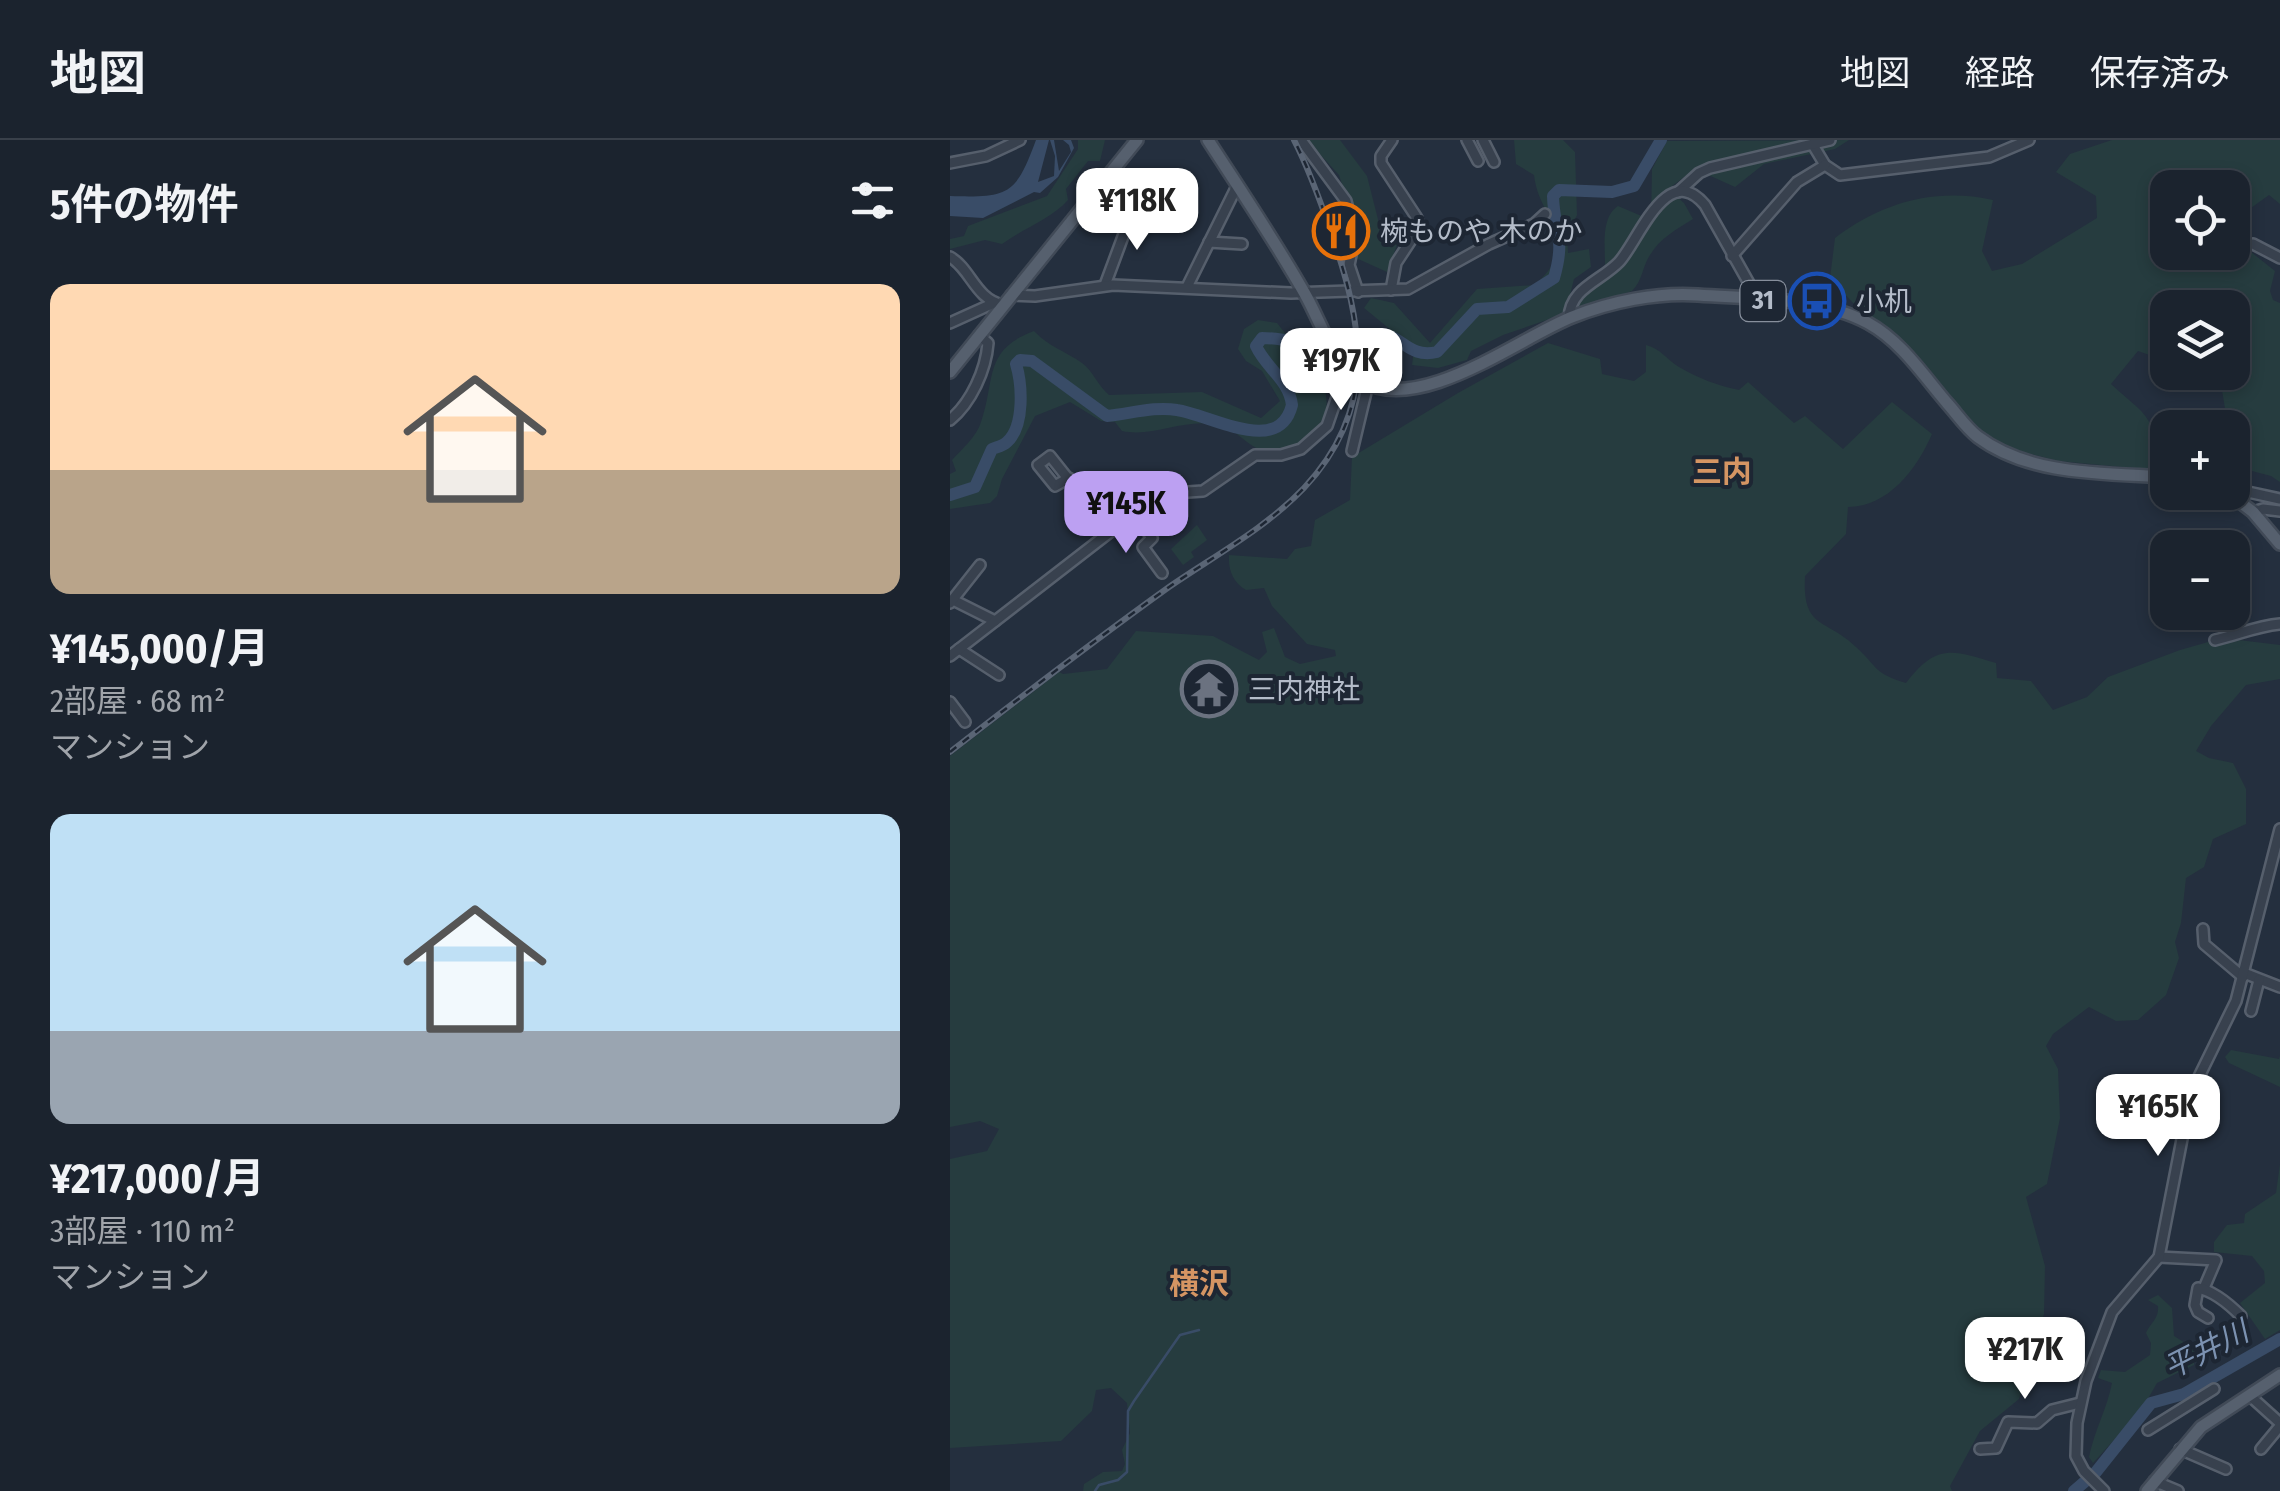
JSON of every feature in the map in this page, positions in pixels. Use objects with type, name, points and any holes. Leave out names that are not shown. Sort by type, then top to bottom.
[{"type":"main road","points":[[950,372],[1003,301],[1138,140]]},
{"type":"main road","points":[[1208,140],[1347,368],[1368,384]]},
{"type":"main road","name":"31","points":[[1368,384],[1396,390],[1430,384],[1588,311],[1692,294],[1760,301],[1834,310],[1880,330],[1896,343],[1973,433],[2008,454],[2071,470],[2150,476]]},
{"type":"main road","points":[[2250,510],[2280,544]]},
{"type":"main road","points":[[2151,1486],[2180,1449],[2212,1418],[2280,1375]]},
{"type":"street","points":[[950,163],[986,156],[1020,140]]},
{"type":"street","points":[[1301,140],[1346,201],[1355,236],[1349,265],[1358,292]]},
{"type":"street","points":[[1466,140],[1478,162]]},
{"type":"street","points":[[1483,140],[1494,162]]},
{"type":"street","points":[[1568,318],[1578,294],[1618,262],[1652,210],[1699,173],[1830,140]]},
{"type":"street","points":[[1387,142],[1381,162],[1417,218],[1419,228],[1396,262],[1391,290]]},
{"type":"street","points":[[1813,145],[1825,165],[1840,175],[1989,156],[2022,142]]},
{"type":"street","points":[[1732,256],[1797,182],[1825,165]]},
{"type":"street","points":[[1187,286],[1238,186]]},
{"type":"street","points":[[1676,194],[1684,192],[1699,198],[1760,301]]},
{"type":"street","points":[[1105,285],[1134,207]]},
{"type":"street","points":[[950,323],[1003,301],[1105,285],[1304,293],[1416,287],[1489,244],[1534,224],[1544,214]]},
{"type":"street","points":[[1209,242],[1242,244]]},
{"type":"street","points":[[2253,244],[2280,258]]},
{"type":"street","points":[[950,257],[957,260],[970,281],[1003,301]]},
{"type":"street","points":[[950,420],[967,401],[984,363],[988,343],[980,335]]},
{"type":"street","points":[[999,675],[954,652],[1134,513],[1174,493],[1203,492],[1255,456],[1301,449],[1326,426],[1347,368]]},
{"type":"street","points":[[1352,451],[1368,384]]},
{"type":"street","points":[[1070,478],[1088,505],[1116,490],[1152,538],[1143,547],[1162,573]]},
{"type":"street","points":[[2250,492],[2280,499]]},
{"type":"street","points":[[2253,512],[2280,511]]},
{"type":"street","points":[[980,565],[952,601],[995,621]]},
{"type":"street","points":[[2215,640],[2280,624]]},
{"type":"street","points":[[950,702],[965,722]]},
{"type":"street","points":[[2101,1488],[2076,1456],[2080,1403],[2108,1319],[2159,1257],[2191,1093],[2236,1001],[2280,829]]},
{"type":"street","points":[[2203,929],[2204,944],[2244,975],[2280,987]]},
{"type":"street","points":[[2251,1011],[2259,980]]},
{"type":"street","points":[[2159,1257],[2216,1260],[2204,1288]]},
{"type":"street","points":[[2208,1318],[2195,1305],[2198,1288],[2232,1306],[2241,1316]]},
{"type":"street","points":[[2148,1430],[2214,1389]]},
{"type":"street","points":[[2249,1395],[2280,1424],[2261,1450]]},
{"type":"street","points":[[1980,1449],[1996,1448],[2008,1422],[2038,1423],[2052,1410],[2080,1403]]},
{"type":"street","points":[[2180,1449],[2226,1469]]},
{"type":"street","points":[[2151,1486],[2178,1491]]},
{"type":"green space","points":[[1078,140],[1105,140],[1100,161],[1088,161],[1066,189],[1068,200],[1061,207],[1002,244],[985,240],[950,249],[950,239],[964,236],[968,226],[1047,196],[1078,149]]},
{"type":"green space","points":[[1307,140],[1340,140],[1367,176],[1383,239],[1402,231],[1387,272],[1356,258],[1359,236],[1339,175]]},
{"type":"green space","points":[[1514,140],[1563,140],[1575,152],[1577,215],[1567,235],[1568,253],[1589,249],[1591,267],[1574,279],[1570,295],[1585,293],[1610,270],[1605,265],[1606,224],[1618,206],[1651,220],[1652,169],[1667,141],[1849,140],[1835,149],[1764,164],[1735,187],[1695,169],[1668,189],[1684,203],[1693,219],[1654,249],[1632,291],[1503,335],[1471,351],[1467,360],[1438,368],[1412,365],[1414,349],[1364,308],[1371,298],[1394,303],[1430,343],[1477,289],[1535,285],[1557,254],[1556,230],[1534,175],[1516,164]]},
{"type":"green space","points":[[2112,140],[2280,140],[2280,204],[2269,195],[2250,209],[2250,170],[2150,170],[2150,270],[2250,270],[2250,250],[2275,271],[2270,291],[2273,300],[2280,303],[2280,482],[2250,470],[2250,410],[2225,410],[2222,390],[2250,390],[2250,290],[2150,290],[2150,355],[2138,351],[2111,384],[2150,423],[2150,470],[2058,461],[2012,449],[1978,431],[1893,333],[1864,315],[1830,278],[1835,238],[1871,215],[1930,197],[1993,200],[1982,251],[1992,271],[2022,264],[2097,218],[2096,196],[2056,172],[2070,154]]},
{"type":"green space","points":[[1258,320],[1277,323],[1289,338],[1301,339],[1322,379],[1327,405],[1324,418],[1305,440],[1288,449],[1269,452],[1256,448],[1228,428],[1209,424],[1147,432],[1122,431],[1115,422],[1101,421],[1070,402],[1035,416],[997,496],[990,503],[950,509],[950,474],[956,471],[952,460],[979,427],[999,357],[1018,339],[1034,331],[1082,363],[1109,395],[1202,392],[1261,418],[1280,401],[1262,371],[1246,361],[1238,349],[1244,329]]},
{"type":"green space","points":[[1548,343],[1600,359],[1602,374],[1634,381],[1646,372],[1646,345],[1708,381],[1739,390],[1748,382],[1794,423],[1805,416],[1843,449],[1892,402],[1932,434],[1899,484],[1876,501],[1848,507],[1846,534],[1805,576],[1807,606],[1812,615],[1856,647],[1882,673],[1895,679],[1906,683],[1926,661],[1945,653],[1967,655],[1996,663],[1997,678],[2031,681],[2053,710],[2087,697],[2108,677],[2180,650],[2222,638],[2280,645],[2280,679],[2246,685],[2211,726],[2196,751],[2233,763],[2246,789],[2246,824],[2213,839],[2204,867],[2186,878],[2175,942],[2179,958],[2166,995],[2138,1020],[2116,1021],[2089,1007],[2053,1034],[2046,1046],[2058,1069],[2060,1118],[2047,1184],[2026,1197],[2045,1266],[2044,1314],[2019,1399],[1980,1431],[1950,1486],[1952,1491],[1083,1491],[1084,1484],[1103,1472],[1122,1471],[1125,1464],[1122,1450],[1130,1433],[1127,1403],[1111,1388],[1096,1390],[1092,1411],[1061,1441],[950,1448],[950,1159],[987,1151],[999,1129],[980,1121],[950,1127],[950,756],[1059,672],[1107,669],[1136,631],[1213,636],[1259,660],[1267,652],[1262,632],[1274,628],[1285,657],[1300,664],[1336,656],[1335,650],[1307,644],[1272,606],[1264,588],[1246,590],[1238,583],[1229,555],[1287,559],[1295,549],[1311,546],[1315,520],[1350,500],[1352,457]]},
{"type":"green space","points":[[1197,525],[1207,540],[1191,552],[1194,557],[1183,565],[1171,549]]},
{"type":"green space","points":[[2231,1050],[2279,1059],[2280,1056],[2280,1087],[2229,1063],[2225,1057]]},
{"type":"green space","points":[[2280,1164],[2280,1330],[2265,1339],[2240,1303],[2265,1283],[2264,1271],[2252,1256],[2214,1252],[2214,1242],[2227,1225],[2244,1223],[2245,1214],[2276,1193]]},
{"type":"green space","points":[[2158,1295],[2172,1308],[2174,1336],[2195,1349],[2194,1365],[2157,1383],[2142,1409],[2093,1463],[2089,1457],[2091,1447],[2112,1383],[2098,1378],[2101,1370],[2125,1372],[2150,1355],[2151,1343],[2146,1333],[2158,1306],[2148,1300]]},
{"type":"water","points":[[1036,140],[1049,140],[1038,182],[1054,176],[1055,156],[1050,140],[1054,140],[1059,171],[1071,152],[1063,140],[1071,140],[1074,148],[1058,177],[1040,193],[1034,192],[983,218],[950,216],[950,196],[986,196],[1016,182]]},
{"type":"waterway","points":[[950,495],[975,487],[992,449],[1013,435],[1020,404],[1016,364],[1020,360],[1032,361],[1107,416],[1168,409],[1259,431],[1285,420],[1292,405],[1287,388],[1256,346],[1262,338],[1337,347],[1387,335],[1419,352],[1437,352],[1477,309],[1508,307],[1554,278],[1559,244],[1553,196],[1559,190],[1612,192],[1634,186],[1661,140]]},
{"type":"waterway","points":[[1095,1491],[1099,1485],[1118,1480],[1127,1472],[1128,1411],[1180,1335],[1199,1330]]},
{"type":"waterway","name":"平井川","points":[[2074,1491],[2096,1472],[2151,1403],[2184,1394],[2280,1339]]},
{"type":"railway","points":[[950,752],[1141,607],[1273,516],[1304,488],[1328,458],[1354,396],[1358,365],[1356,333],[1342,266],[1294,140]]},
{"type":"place","name":"椀ものや 木のか","points":[[1341,231]]},
{"type":"place","name":"小机","points":[[1817,301]]},
{"type":"place","name":"三内神社","points":[[1209,689]]},
{"type":"district","name":"三内","points":[[1722,472]]},
{"type":"district","name":"横沢","points":[[1199,1284]]}]
